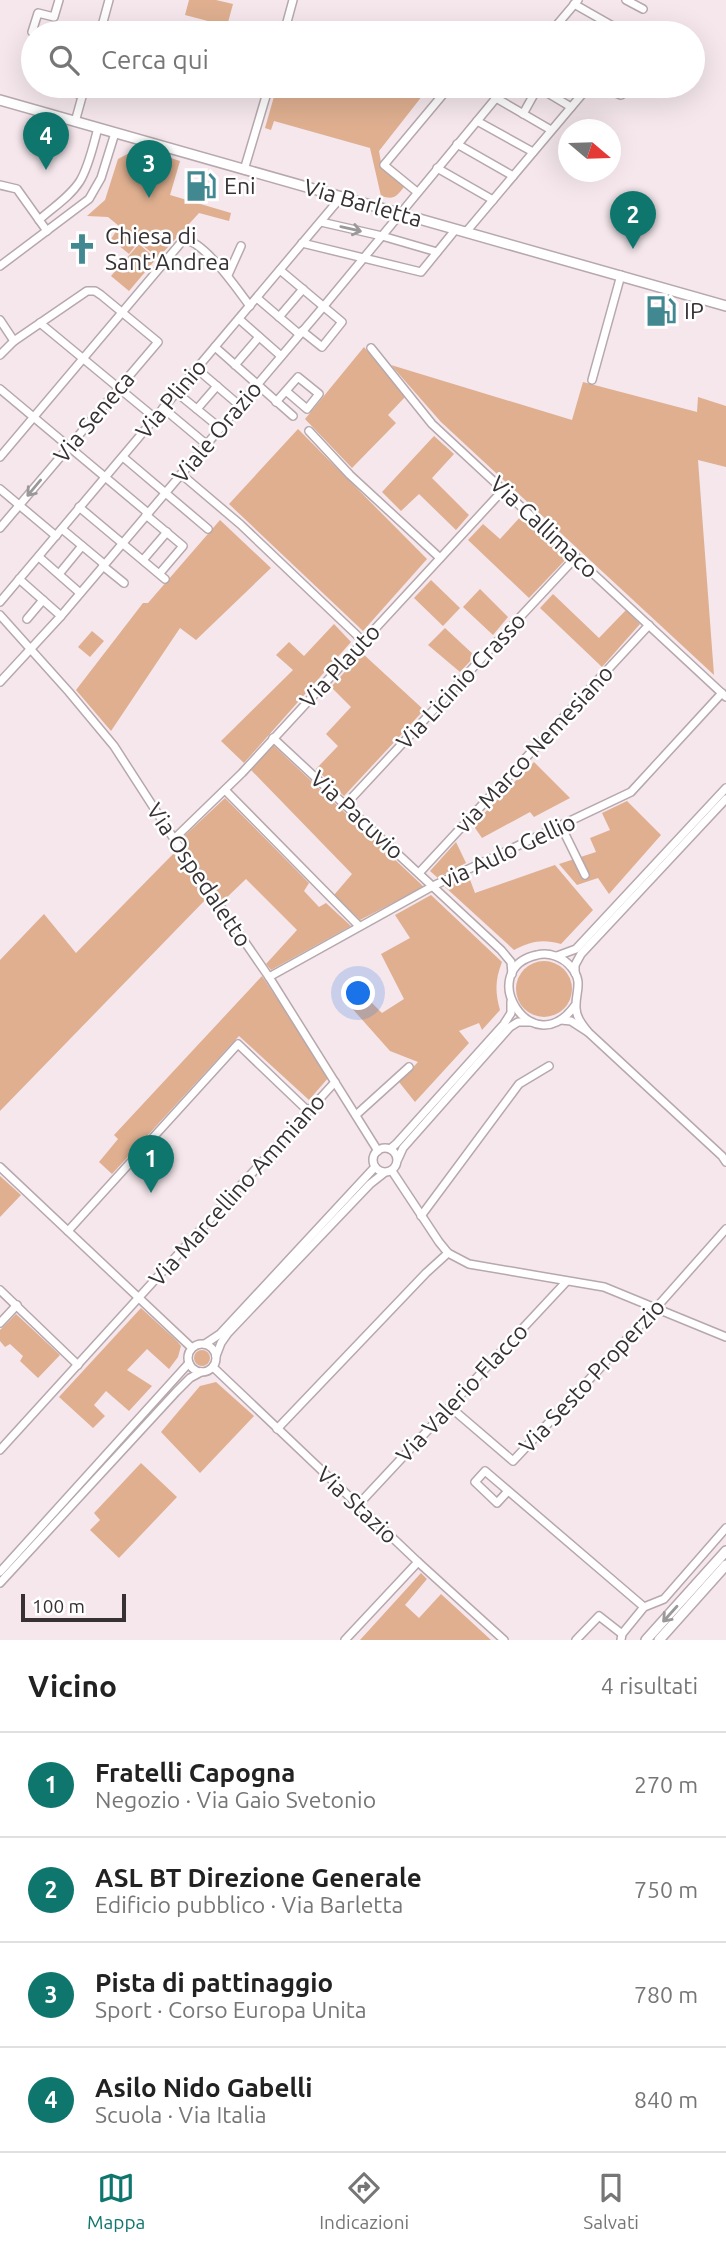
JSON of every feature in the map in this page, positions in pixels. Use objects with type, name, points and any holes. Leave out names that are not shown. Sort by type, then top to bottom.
[{"type":"main road","name":"Via Barletta","points":[[0,100],[726,306]]},
{"type":"main road","points":[[646,1640],[726,1551]]},
{"type":"main road","points":[[659,1640],[726,1565]]},
{"type":"street","points":[[35,21],[38,13],[54,17],[59,0]]},
{"type":"street","points":[[103,21],[109,0]]},
{"type":"street","points":[[287,21],[293,0]]},
{"type":"street","points":[[626,0],[643,9]]},
{"type":"street","points":[[560,21],[576,2],[606,21]]},
{"type":"street","points":[[75,122],[81,98]]},
{"type":"street","points":[[244,170],[265,98]]},
{"type":"street","points":[[417,192],[384,164],[440,98]]},
{"type":"street","points":[[496,98],[551,130]]},
{"type":"street","name":"Viale Orazio","points":[[0,682],[32,649],[324,306],[496,98]]},
{"type":"street","points":[[523,114],[531,98]]},
{"type":"street","points":[[556,98],[571,107]]},
{"type":"street","points":[[303,243],[421,272],[437,252],[493,200],[579,98]]},
{"type":"street","points":[[477,121],[533,152]]},
{"type":"street","points":[[38,219],[68,195],[79,182],[99,128]]},
{"type":"street","points":[[0,265],[89,199],[115,133]]},
{"type":"street","points":[[457,144],[513,176]]},
{"type":"street","points":[[437,168],[493,200]]},
{"type":"street","points":[[0,185],[17,189],[47,231]]},
{"type":"street","name":"Via Plinio","points":[[0,602],[342,196]]},
{"type":"street","points":[[321,222],[437,252]]},
{"type":"street","points":[[0,457],[184,239],[190,240],[228,275],[250,306]]},
{"type":"street","points":[[228,275],[241,246]]},
{"type":"street","points":[[257,298],[322,347],[342,322],[280,270]]},
{"type":"street","points":[[592,380],[621,275]]},
{"type":"street","points":[[279,317],[303,289]]},
{"type":"street","points":[[0,355],[14,341],[87,292],[95,291],[102,295],[122,312]]},
{"type":"street","name":"Via Seneca","points":[[0,528],[158,342],[122,312]]},
{"type":"street","points":[[239,319],[281,356]]},
{"type":"street","points":[[0,320],[14,341]]},
{"type":"street","points":[[40,323],[155,418]]},
{"type":"street","points":[[235,365],[259,337]]},
{"type":"street","points":[[215,347],[293,416]]},
{"type":"street","name":"Via Callimaco","points":[[371,348],[432,424],[724,695]]},
{"type":"street","points":[[197,369],[239,405]]},
{"type":"street","points":[[276,402],[298,377],[319,394],[307,409],[286,391]]},
{"type":"street","points":[[197,409],[217,386]]},
{"type":"street","points":[[0,389],[183,546],[163,576],[79,507]]},
{"type":"street","points":[[182,397],[220,428]]},
{"type":"street","points":[[163,408],[206,444]]},
{"type":"street","points":[[309,431],[350,475],[440,558]]},
{"type":"street","points":[[122,457],[208,529]]},
{"type":"street","points":[[181,474],[240,524],[363,641]]},
{"type":"street","points":[[0,489],[56,536]]},
{"type":"street","name":"Via Plauto","points":[[174,839],[225,790],[504,489]]},
{"type":"street","points":[[62,529],[124,583]]},
{"type":"street","points":[[144,560],[167,532]]},
{"type":"street","points":[[59,574],[82,546]]},
{"type":"street","points":[[38,556],[80,593]]},
{"type":"street","name":"Via Licinio Crasso","points":[[346,804],[576,557]]},
{"type":"street","points":[[19,579],[61,615]]},
{"type":"street","points":[[27,619],[43,600]]},
{"type":"street","name":"Via Ospedaletto","points":[[0,615],[114,746],[269,977],[378,1151]]},
{"type":"street","name":"via Marco Nemesiano","points":[[419,873],[649,625]]},
{"type":"street","name":"via Aulo Gellio","points":[[269,977],[433,886],[631,792],[724,695]]},
{"type":"street","name":"Via Pacuvio","points":[[273,738],[501,950],[511,962],[512,974]]},
{"type":"street","points":[[555,956],[568,954],[576,949],[726,788]]},
{"type":"street","points":[[225,790],[359,926]]},
{"type":"street","points":[[575,973],[575,965],[581,954],[726,799]]},
{"type":"street","points":[[561,826],[584,875]]},
{"type":"street","points":[[501,950],[517,959],[545,954],[563,960],[575,973],[579,983],[576,1004],[578,1018],[588,1032]]},
{"type":"street","points":[[375,1167],[373,1158],[378,1151],[390,1149],[397,1144],[504,1024],[511,1013],[509,983],[512,974],[525,960],[535,955]]},
{"type":"street","points":[[511,1002],[522,1016],[540,1024]]},
{"type":"street","points":[[0,1583],[176,1392],[190,1378],[213,1367],[221,1343],[228,1333],[370,1184],[396,1167],[402,1148],[510,1027],[517,1022],[551,1024],[570,1013],[576,1004]]},
{"type":"street","points":[[561,1020],[570,1021],[588,1032],[725,1158]]},
{"type":"street","points":[[68,1231],[238,1044],[308,1111]]},
{"type":"street","points":[[421,1216],[519,1084],[549,1066]]},
{"type":"street","points":[[356,1115],[409,1067]]},
{"type":"street","name":"Via Marcellino Ammiano","points":[[0,1450],[335,1082]]},
{"type":"street","points":[[390,1149],[398,1159]]},
{"type":"street","points":[[0,1167],[192,1348]]},
{"type":"street","points":[[375,1167],[388,1172],[449,1253],[469,1264],[604,1287],[726,1337]]},
{"type":"street","points":[[201,1372],[193,1369],[189,1363],[188,1355],[192,1348],[205,1344],[220,1334],[375,1167]]},
{"type":"street","name":"Via Sesto Properzio","points":[[450,1407],[513,1461],[726,1229]]},
{"type":"street","points":[[277,1429],[426,1273],[449,1253]]},
{"type":"street","name":"Via Valerio Flacco","points":[[358,1505],[566,1282]]},
{"type":"street","points":[[0,1290],[78,1364]]},
{"type":"street","points":[[0,1323],[17,1306]]},
{"type":"street","points":[[205,1344],[213,1348],[216,1356]]},
{"type":"street","points":[[0,1572],[189,1363]]},
{"type":"street","name":"Via Stazio","points":[[213,1367],[504,1640]]},
{"type":"street","points":[[508,1491],[497,1503],[475,1482],[485,1471],[644,1607]]},
{"type":"street","points":[[576,1640],[599,1616],[622,1637],[644,1607],[664,1599],[726,1528]]},
{"type":"street","points":[[345,1640],[418,1562]]},
{"type":"shaded area","points":[[189,0],[216,0],[233,4],[228,21],[208,21],[185,15]]},
{"type":"shaded area","points":[[274,98],[421,98],[379,151],[382,168],[404,187],[392,198],[381,196],[370,148],[274,121],[271,130],[265,128]]},
{"type":"shaded area","points":[[139,148],[180,161],[170,195],[231,213],[229,221],[199,213],[158,258],[108,217],[87,216],[105,200],[118,159]]},
{"type":"shaded area","points":[[117,230],[136,245],[129,254],[111,239]]},
{"type":"shaded area","points":[[139,244],[156,259],[129,291],[111,276]]},
{"type":"shaded area","points":[[364,347],[405,397],[388,415],[396,423],[352,468],[305,419]]},
{"type":"shaded area","points":[[391,365],[572,420],[583,382],[697,412],[698,397],[726,406],[726,467],[698,460],[714,675],[441,422]]},
{"type":"shaded area","points":[[298,429],[427,559],[363,631],[229,504]]},
{"type":"shaded area","points":[[434,436],[454,454],[432,478],[469,515],[456,530],[419,494],[401,511],[382,492]]},
{"type":"shaded area","points":[[523,514],[568,557],[529,598],[468,540],[483,524],[500,539]]},
{"type":"shaded area","points":[[220,520],[271,568],[196,640],[180,628],[111,731],[76,690],[143,603],[148,603]]},
{"type":"shaded area","points":[[431,580],[460,608],[443,626],[414,598]]},
{"type":"shaded area","points":[[480,589],[508,617],[493,635],[463,607]]},
{"type":"shaded area","points":[[553,594],[599,638],[626,610],[640,624],[602,667],[540,608]]},
{"type":"shaded area","points":[[334,624],[351,642],[244,763],[221,741],[293,670],[276,655],[289,642],[304,656]]},
{"type":"shaded area","points":[[445,628],[475,656],[460,672],[428,645]]},
{"type":"shaded area","points":[[92,631],[104,641],[90,657],[78,647]]},
{"type":"shaded area","points":[[362,653],[424,710],[344,796],[316,769],[338,746],[326,734],[351,707],[331,687]]},
{"type":"shaded area","points":[[273,745],[424,887],[360,920],[334,895],[352,874],[250,769]]},
{"type":"shaded area","points":[[534,762],[570,798],[534,817],[530,812],[482,838],[473,825]]},
{"type":"shaded area","points":[[225,798],[309,883],[304,891],[319,907],[326,903],[351,926],[271,970],[266,964],[297,930],[246,879],[222,902],[180,840]]},
{"type":"shaded area","points":[[627,801],[661,835],[609,894],[598,878],[577,885],[559,864],[596,852],[590,838],[610,830],[602,813]]},
{"type":"shaded area","points":[[456,842],[466,863],[438,878],[430,871]]},
{"type":"shaded area","points":[[174,853],[208,897],[0,1111],[0,960],[44,914],[76,953]]},
{"type":"shaded area","points":[[555,865],[593,910],[561,944],[537,942],[514,950],[445,887],[469,877],[475,893]]},
{"type":"shaded area","points":[[431,895],[502,962],[496,986],[500,1010],[482,1030],[479,1023],[459,1031],[469,1043],[415,1102],[399,1082],[418,1062],[390,1051],[350,1006],[370,1001],[382,1013],[404,999],[381,954],[410,938],[395,915]]},
{"type":"shaded area","points":[[544,961],[555,963],[564,969],[570,978],[570,1000],[564,1009],[555,1015],[544,1017],[533,1015],[524,1009],[518,1000],[516,989],[518,978],[524,969],[533,963]]},
{"type":"shaded area","points":[[262,976],[329,1077],[309,1100],[239,1036],[112,1174],[99,1162],[118,1139],[114,1135]]},
{"type":"shaded area","points":[[0,1176],[21,1195],[0,1217]]},
{"type":"shaded area","points":[[141,1308],[181,1346],[178,1357],[169,1369],[147,1349],[127,1370],[152,1386],[129,1411],[106,1391],[94,1405],[105,1416],[93,1428],[59,1397]]},
{"type":"shaded area","points":[[16,1314],[60,1355],[38,1378],[20,1361],[23,1356],[10,1344],[5,1347],[0,1341],[0,1330]]},
{"type":"shaded area","points":[[202,1350],[208,1352],[208,1364],[202,1366],[196,1364],[194,1358],[196,1352]]},
{"type":"shaded area","points":[[216,1382],[254,1416],[200,1473],[161,1432],[200,1386]]},
{"type":"shaded area","points":[[141,1463],[177,1497],[119,1558],[90,1530],[100,1520],[94,1513]]},
{"type":"shaded area","points":[[421,1573],[427,1579],[405,1605],[419,1618],[441,1594],[491,1640],[360,1640]]},
{"type":"place","name":"Asilo Nido Gabelli","points":[[46,170]]},
{"type":"place","name":"Eni","points":[[201,186]]},
{"type":"place","name":"Pista di pattinaggio","points":[[149,198]]},
{"type":"place","name":"Chiesa di Sant'Andrea","points":[[82,249]]},
{"type":"place","name":"ASL BT Direzione Generale","points":[[633,249]]},
{"type":"place","name":"IP","points":[[661,311]]},
{"type":"place","name":"Fratelli Capogna","points":[[151,1193]]}]
